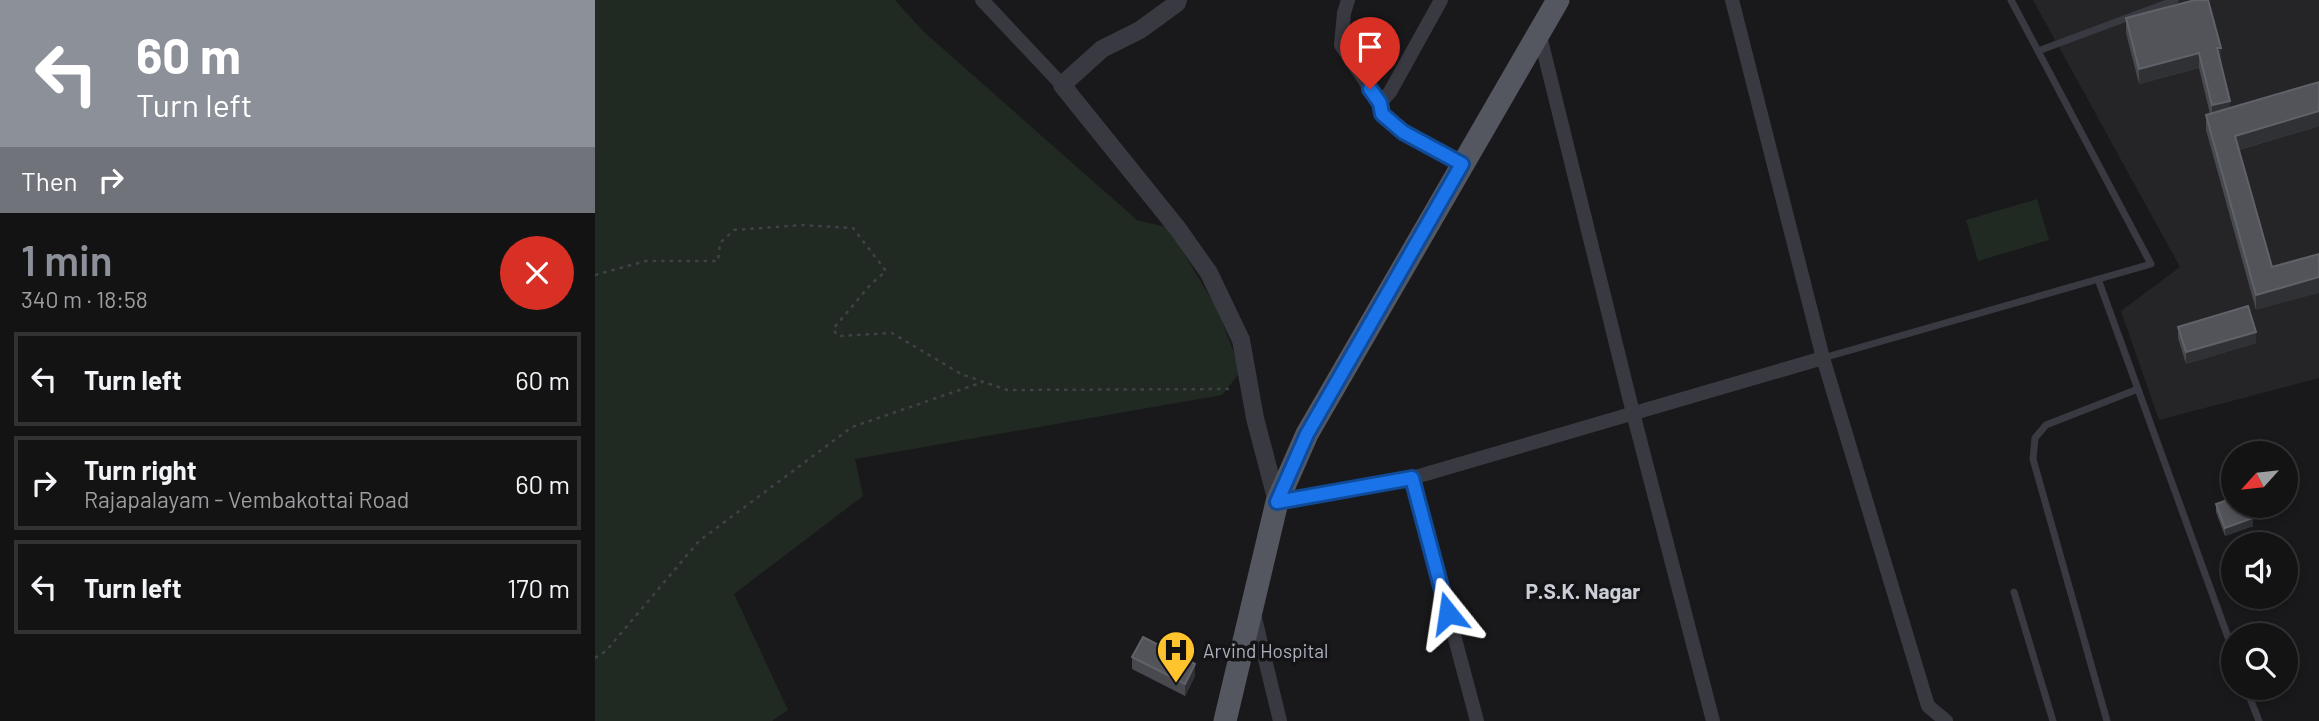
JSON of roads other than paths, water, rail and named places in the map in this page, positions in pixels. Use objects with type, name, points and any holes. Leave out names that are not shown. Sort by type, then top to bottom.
[{"type":"main road","points":[[1225,721],[1277,502],[1307,434],[1559,1]]},
{"type":"street","points":[[982,0],[1062,85],[1178,229],[1209,273],[1241,340],[1255,418],[1277,502],[1412,478],[1823,358]]},
{"type":"street","points":[[1062,85],[1102,49],[1140,30],[1177,4],[1178,0]]},
{"type":"street","points":[[1348,0],[1341,45],[1380,103],[1382,114],[1403,132],[1462,164]]},
{"type":"street","points":[[1380,103],[1390,92],[1441,0]]},
{"type":"street","points":[[1732,0],[1823,358],[1928,706],[1945,721]]},
{"type":"street","points":[[1539,32],[1713,721]]},
{"type":"street","points":[[1412,478],[1477,721]]},
{"type":"street","points":[[1252,606],[1280,721]]},
{"type":"lane","points":[[1823,358],[2151,264],[2011,0]]},
{"type":"lane","points":[[2038,51],[2175,0]]},
{"type":"lane","points":[[2098,279],[2223,623]]},
{"type":"lane","points":[[2107,721],[2033,459],[2035,438],[2046,425],[2138,389]]},
{"type":"lane","points":[[2014,592],[2053,721]]},
{"type":"lane","points":[[2251,700],[2259,721]]},
{"type":"place","name":"Arvind Hospital","points":[[1176,684]]},
{"type":"district","name":"P.S.K. Nagar","points":[[1583,590]]}]
